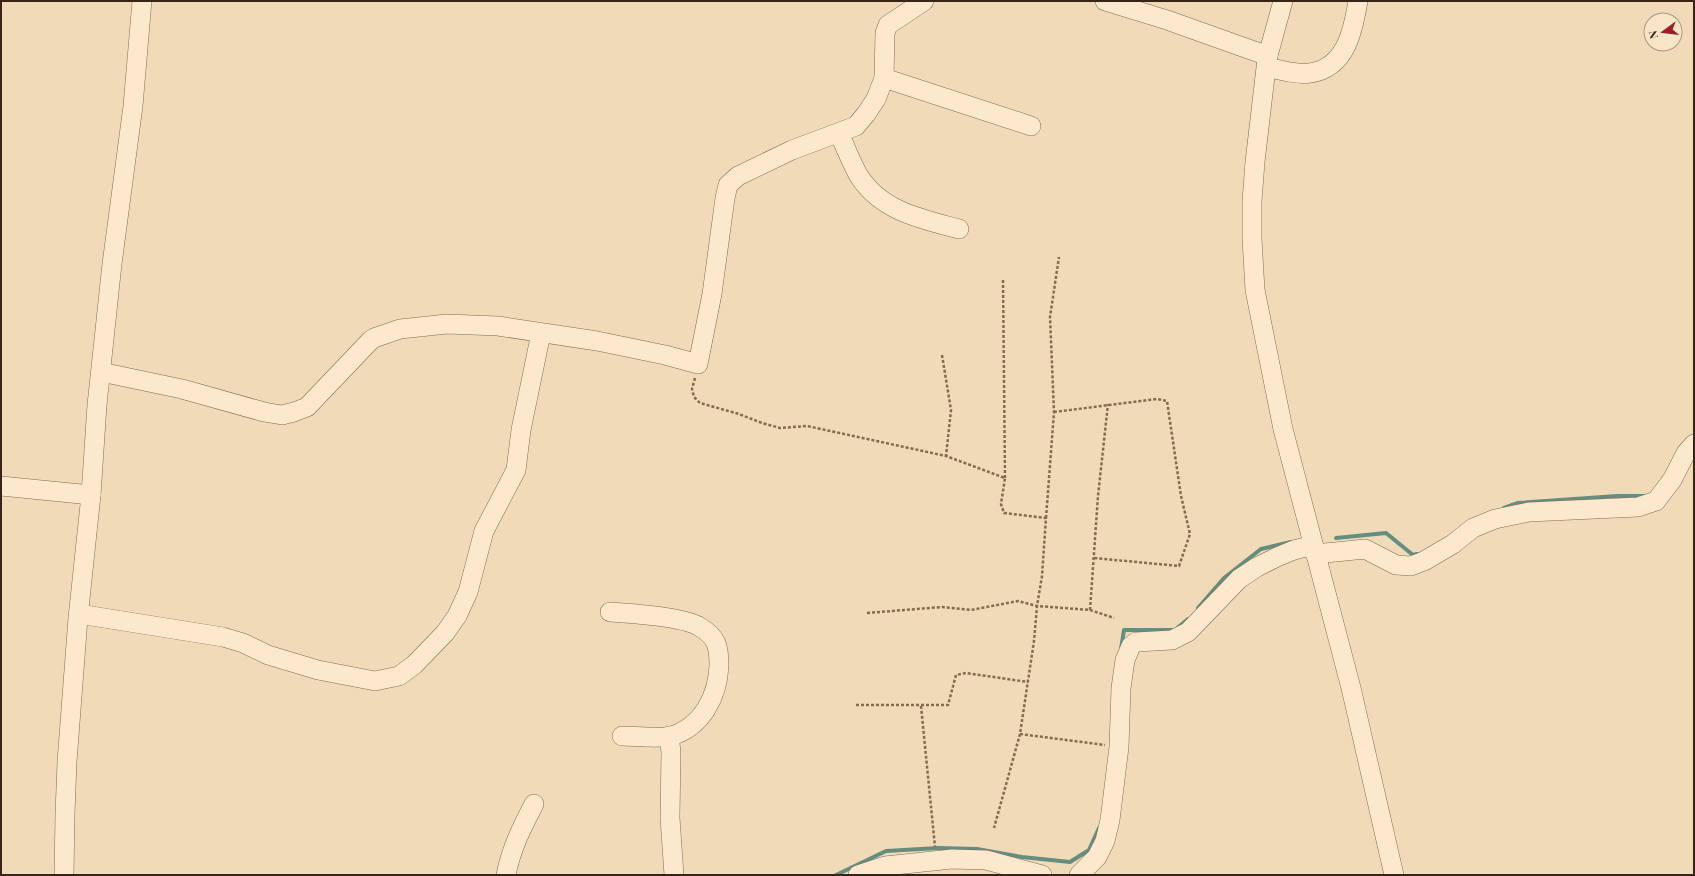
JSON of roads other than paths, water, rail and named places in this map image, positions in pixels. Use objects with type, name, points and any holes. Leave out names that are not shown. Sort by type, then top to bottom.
[{"type":"street","points":[[64,875],[66,792],[78,614],[91,495],[96,405],[101,372],[112,264],[133,106],[142,1]]},
{"type":"street","points":[[101,372],[182,389],[264,412],[282,415],[307,407],[374,338],[400,329],[448,324],[498,326],[597,341],[665,355],[698,364],[712,294],[728,185],[738,176],[792,150],[839,134],[856,126],[876,99],[884,78],[885,33],[888,24],[924,1]]},
{"type":"street","points":[[1105,1],[1167,20],[1301,74],[1310,73],[1325,68],[1337,59],[1348,43],[1353,28],[1358,1]]},
{"type":"street","points":[[1283,1],[1267,61],[1255,162],[1252,201],[1252,239],[1255,290],[1284,429],[1314,550],[1351,688],[1394,875]]},
{"type":"street","points":[[884,78],[1031,126]]},
{"type":"street","points":[[839,134],[858,175],[874,195],[901,212],[959,229]]},
{"type":"street","points":[[78,614],[223,638],[243,643],[268,655],[318,670],[348,677],[375,681],[399,676],[414,665],[445,633],[457,616],[468,592],[484,531],[516,470],[521,430],[541,333]]},
{"type":"street","points":[[1080,875],[1097,858],[1105,841],[1110,820],[1119,747],[1121,688],[1125,660],[1131,646],[1136,642],[1172,640],[1188,632],[1239,579],[1257,567],[1294,550],[1365,549],[1396,565],[1411,566],[1424,561],[1453,544],[1473,528],[1495,519],[1529,512],[1638,507],[1656,501],[1672,480],[1686,452],[1694,444]]},
{"type":"street","points":[[1,486],[91,495]]},
{"type":"street","points":[[610,612],[640,614],[699,626],[716,642],[719,650],[718,679],[712,699],[692,725],[669,736],[622,736]]},
{"type":"street","points":[[669,736],[671,752],[670,818],[674,875]]},
{"type":"street","points":[[506,875],[519,834],[534,804]]},
{"type":"street","points":[[858,875],[885,866],[952,859],[986,860],[1042,875]]},
{"type":"waterway","points":[[1504,508],[1518,503],[1617,496],[1646,496]]},
{"type":"waterway","points":[[1336,538],[1386,533],[1413,555],[1417,554]]},
{"type":"waterway","points":[[1198,608],[1224,578],[1261,549],[1291,542]]},
{"type":"waterway","points":[[1121,649],[1124,630],[1175,630],[1188,619]]},
{"type":"waterway","points":[[836,875],[886,851],[938,848],[977,849],[1022,857],[1070,862],[1089,850],[1099,828]]}]
